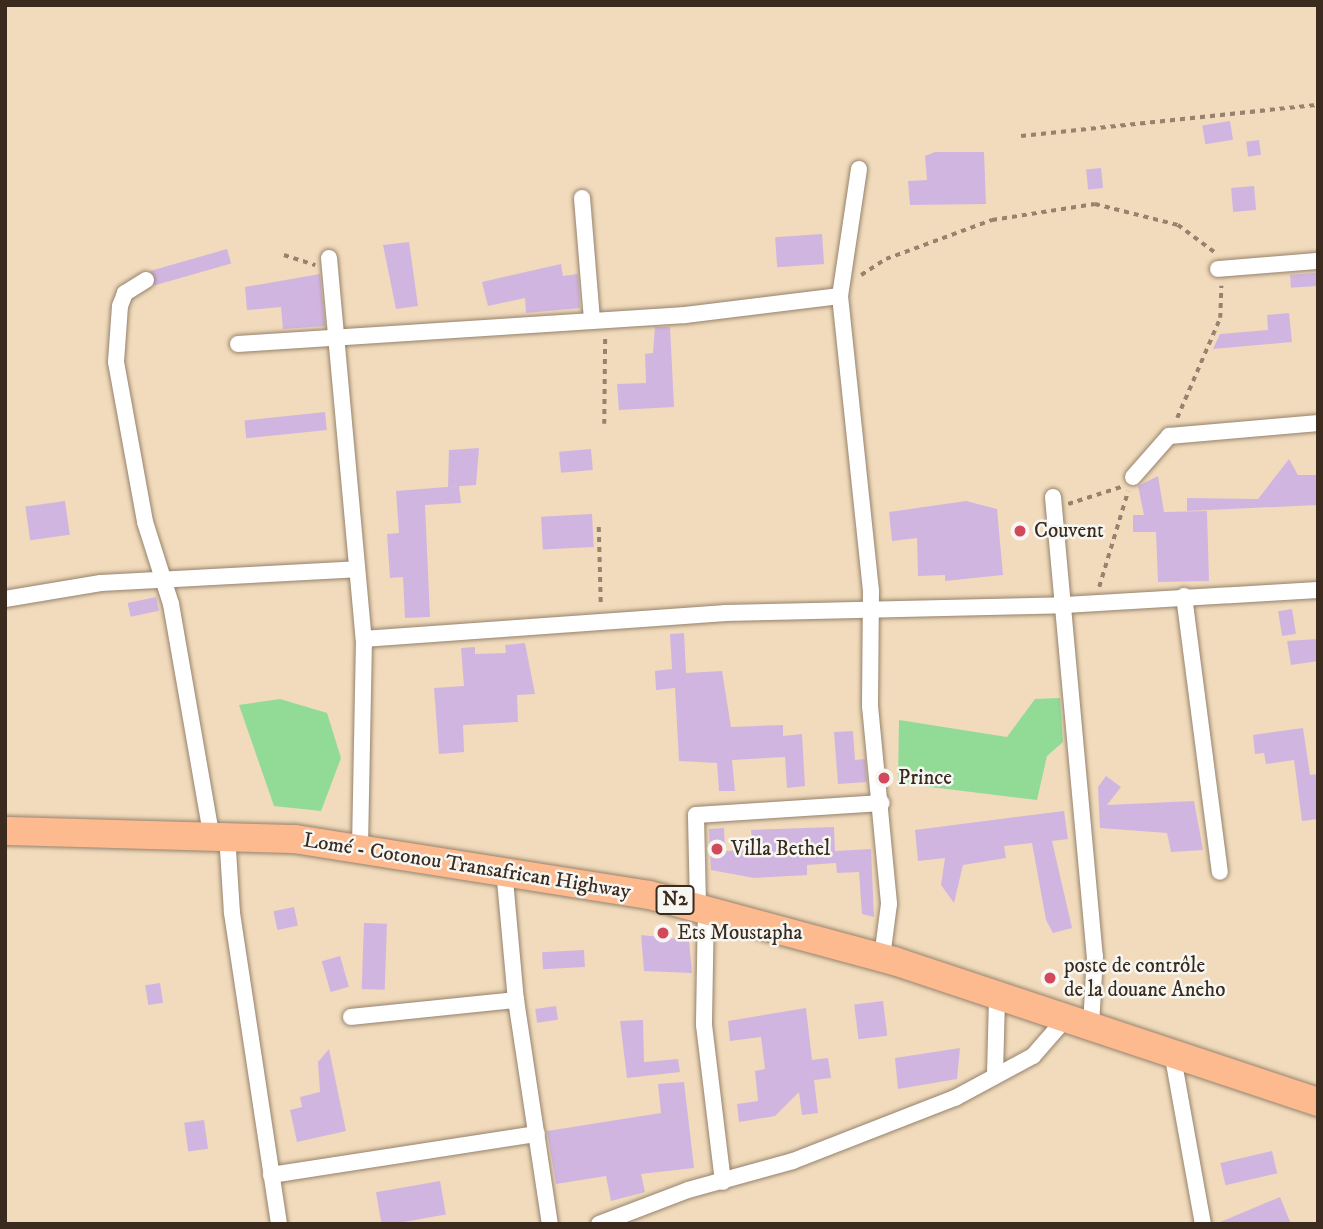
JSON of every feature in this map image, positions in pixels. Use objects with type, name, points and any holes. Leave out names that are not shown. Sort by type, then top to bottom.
[{"type":"highway","name":"Lomé - Cotonou Transafrican Highway","points":[[5,831],[219,834],[360,847],[504,869],[702,906],[882,957],[1318,1102]]},
{"type":"street","points":[[859,169],[841,289],[872,608],[870,706],[882,803],[889,919],[882,957]]},
{"type":"street","points":[[582,198],[599,320]]},
{"type":"street","points":[[1218,269],[1318,261]]},
{"type":"street","points":[[329,264],[364,639],[360,847]]},
{"type":"street","points":[[146,280],[125,293],[115,345],[145,522],[163,579],[219,834],[279,1224]]},
{"type":"street","points":[[239,344],[599,320],[841,289]]},
{"type":"street","points":[[1133,477],[1169,436],[1318,423]]},
{"type":"street","points":[[599,1224],[889,1125],[1033,1056],[1079,1021],[1095,965],[1054,504]]},
{"type":"street","points":[[5,599],[163,579],[357,569]]},
{"type":"street","points":[[364,639],[872,608],[1065,605],[1318,590]]},
{"type":"street","points":[[1184,596],[1220,872]]},
{"type":"street","points":[[723,1182],[704,1025],[702,906],[696,816],[882,803]]},
{"type":"street","points":[[504,869],[516,1000],[550,1224]]},
{"type":"street","points":[[995,1074],[997,996]]},
{"type":"street","points":[[351,1017],[516,1000]]},
{"type":"street","points":[[1172,1052],[1203,1224]]},
{"type":"street","points":[[271,1175],[537,1134]]},
{"type":"path","points":[[1021,136],[1318,105]]},
{"type":"path","points":[[841,289],[992,220],[1095,204],[1189,231],[1216,247],[1220,318],[1169,436]]},
{"type":"path","points":[[284,255],[329,264]]},
{"type":"path","points":[[599,320],[604,424]]},
{"type":"path","points":[[1054,504],[1113,491],[1133,477]]},
{"type":"path","points":[[1097,603],[1133,477]]},
{"type":"path","points":[[597,624],[599,527]]},
{"type":"green space","points":[[1060,698],[1063,742],[1047,756],[1037,800],[898,783],[899,720],[1007,737],[1035,699]]},
{"type":"green space","points":[[280,699],[327,713],[341,758],[321,811],[274,806],[239,705]]},
{"type":"building","points":[[1230,121],[1233,140],[1205,144],[1202,125]]},
{"type":"building","points":[[1259,140],[1261,155],[1248,157],[1246,142]]},
{"type":"building","points":[[935,152],[984,152],[986,204],[910,205],[908,181],[927,180],[925,156]]},
{"type":"building","points":[[1101,168],[1103,188],[1088,189],[1086,170]]},
{"type":"building","points":[[1254,186],[1256,210],[1233,212],[1231,188]]},
{"type":"building","points":[[822,234],[824,264],[777,267],[775,237]]},
{"type":"building","points":[[409,242],[418,306],[396,309],[383,245]]},
{"type":"building","points":[[227,249],[231,263],[154,285],[150,271]]},
{"type":"building","points":[[561,264],[563,276],[578,274],[580,308],[526,313],[525,298],[488,306],[482,282]]},
{"type":"building","points":[[1316,273],[1317,286],[1291,288],[1290,275]]},
{"type":"building","points":[[320,274],[325,326],[283,329],[281,307],[247,310],[245,287]]},
{"type":"building","points":[[1289,313],[1292,342],[1213,349],[1220,334],[1268,330],[1267,315]]},
{"type":"building","points":[[655,327],[670,327],[674,407],[619,410],[617,384],[646,383],[645,354],[653,353]]},
{"type":"building","points":[[325,412],[327,430],[246,438],[244,420]]},
{"type":"building","points":[[479,448],[476,485],[448,487],[449,450]]},
{"type":"building","points":[[591,449],[593,470],[561,473],[559,452]]},
{"type":"building","points":[[1289,459],[1298,475],[1318,475],[1318,505],[1187,511],[1187,498],[1258,499]]},
{"type":"building","points":[[1158,476],[1164,512],[1207,511],[1209,581],[1158,582],[1156,532],[1133,532],[1133,515],[1144,515],[1138,486]]},
{"type":"building","points":[[459,486],[461,503],[425,505],[430,617],[405,618],[403,577],[390,578],[387,534],[399,533],[396,491]]},
{"type":"building","points":[[65,501],[70,535],[30,540],[25,507]]},
{"type":"building","points":[[966,501],[997,509],[1003,575],[945,581],[945,575],[918,576],[917,538],[892,541],[889,512]]},
{"type":"building","points":[[592,514],[594,547],[543,550],[541,517]]},
{"type":"building","points":[[156,597],[159,611],[131,617],[128,603]]},
{"type":"building","points":[[1292,609],[1296,634],[1282,636],[1278,611]]},
{"type":"building","points":[[684,633],[686,673],[722,671],[731,727],[783,725],[783,736],[802,734],[805,786],[787,788],[785,757],[732,760],[735,791],[719,791],[717,763],[679,761],[675,688],[656,690],[655,671],[672,669],[670,634]]},
{"type":"building","points":[[1318,639],[1318,661],[1291,665],[1287,641]]},
{"type":"building","points":[[525,643],[535,694],[517,695],[518,722],[463,725],[464,752],[439,754],[434,688],[464,686],[461,648],[475,647],[475,654],[506,653],[505,645]]},
{"type":"building","points":[[1303,728],[1310,775],[1318,774],[1318,819],[1302,821],[1294,760],[1266,764],[1264,753],[1255,754],[1253,735]]},
{"type":"building","points":[[853,731],[855,760],[865,759],[867,782],[838,784],[834,732]]},
{"type":"building","points":[[1106,776],[1121,787],[1107,805],[1194,801],[1203,850],[1171,852],[1167,833],[1100,828],[1098,787]]},
{"type":"building","points":[[1064,811],[1068,839],[1052,841],[1072,928],[1053,933],[1046,920],[1032,843],[1004,846],[1006,858],[963,865],[954,903],[941,885],[945,858],[918,861],[915,830]]},
{"type":"building","points":[[834,827],[835,851],[871,849],[874,917],[862,914],[859,872],[837,873],[836,863],[807,865],[807,875],[754,878],[711,870],[709,829],[724,828],[725,851],[753,850],[751,830]]},
{"type":"building","points":[[294,907],[298,926],[277,930],[273,911]]},
{"type":"building","points":[[364,923],[387,924],[385,990],[362,989]]},
{"type":"building","points":[[641,935],[689,940],[692,973],[644,971]]},
{"type":"building","points":[[584,950],[585,967],[543,969],[542,952]]},
{"type":"building","points":[[340,956],[349,987],[331,992],[322,961]]},
{"type":"building","points":[[160,983],[163,1003],[148,1005],[145,985]]},
{"type":"building","points":[[883,1001],[887,1036],[858,1039],[854,1005]]},
{"type":"building","points":[[556,1006],[558,1020],[537,1023],[535,1009]]},
{"type":"building","points":[[806,1008],[812,1060],[828,1058],[831,1078],[814,1080],[818,1113],[802,1115],[799,1092],[775,1116],[739,1122],[737,1104],[758,1101],[755,1071],[765,1069],[761,1037],[730,1041],[728,1021]]},
{"type":"building","points":[[643,1020],[644,1062],[678,1059],[680,1072],[627,1078],[620,1021]]},
{"type":"building","points":[[960,1048],[957,1079],[898,1089],[895,1058]]},
{"type":"building","points":[[329,1049],[346,1131],[297,1142],[290,1110],[302,1107],[300,1097],[320,1092],[318,1062]]},
{"type":"building","points":[[684,1082],[694,1168],[641,1174],[645,1192],[611,1201],[606,1176],[556,1184],[547,1131],[661,1113],[658,1084]]},
{"type":"building","points":[[204,1120],[208,1149],[188,1152],[184,1123]]},
{"type":"building","points":[[1272,1151],[1277,1173],[1226,1185],[1220,1163]]},
{"type":"building","points":[[440,1181],[446,1214],[382,1224],[376,1192]]},
{"type":"building","points":[[1280,1197],[1291,1224],[1218,1224],[1218,1223]]},
{"type":"place","name":"Couvent","points":[[1020,531]]},
{"type":"place","name":"Prince","points":[[884,778]]},
{"type":"place","name":"Villa Bethel","points":[[717,849]]},
{"type":"place","name":"Ets Moustapha","points":[[663,933]]},
{"type":"place","name":"poste de contrôle de la douane Aneho","points":[[1050,978]]}]
